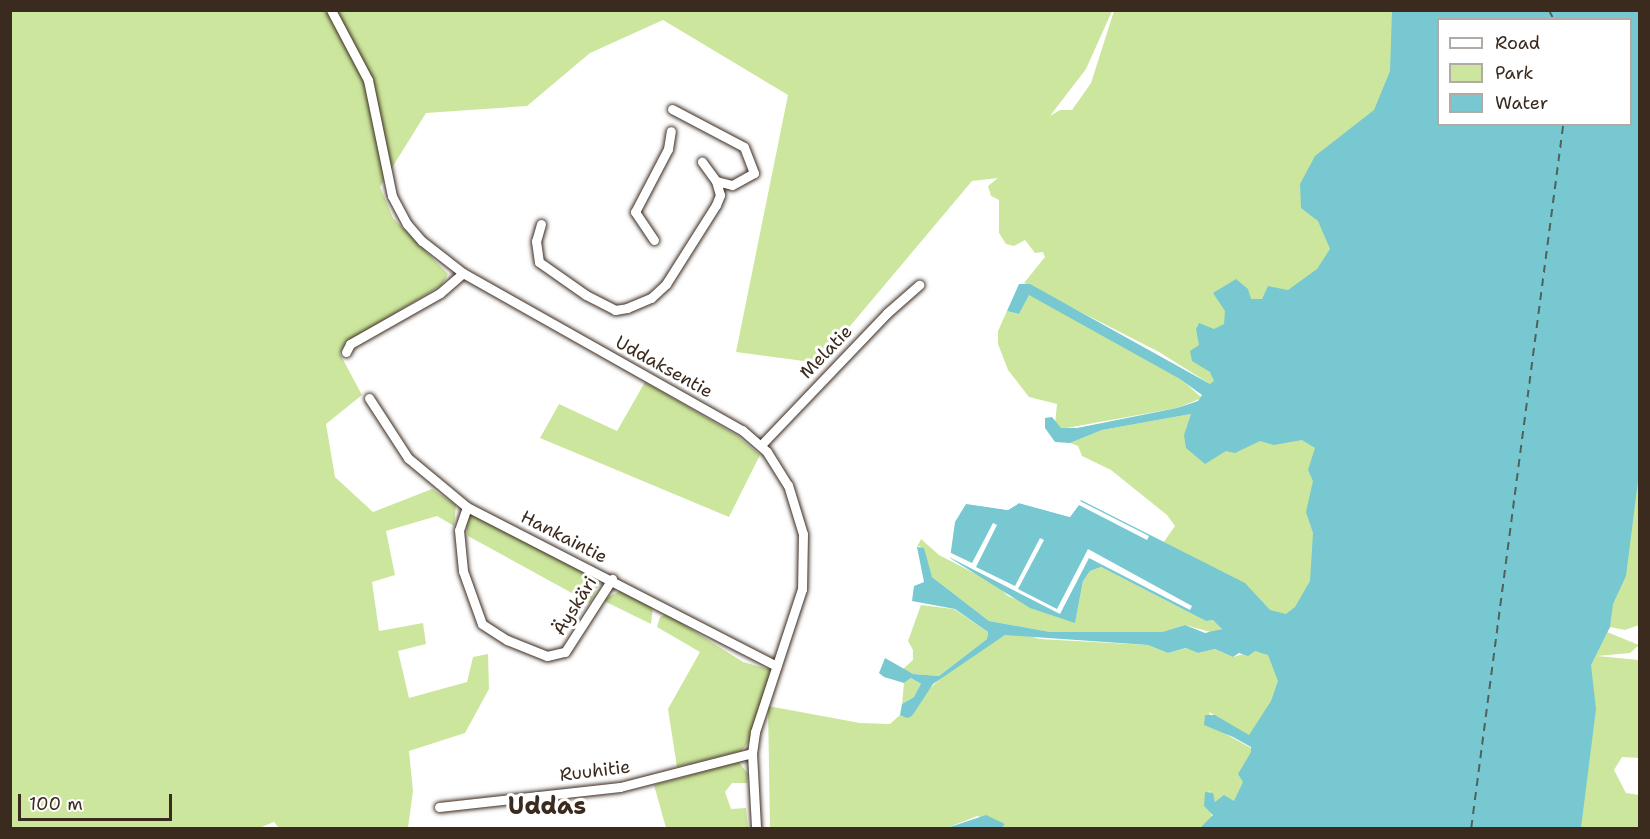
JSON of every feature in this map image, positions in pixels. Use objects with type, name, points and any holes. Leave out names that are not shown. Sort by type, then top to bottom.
[{"type":"street","name":"Uddaksentie","points":[[331,10],[368,80],[392,196],[414,232],[441,259],[463,273],[665,385],[761,445],[795,500],[803,534],[802,589],[752,753],[756,828]]},
{"type":"street","points":[[672,109],[744,147],[754,173],[732,185],[716,181]]},
{"type":"street","points":[[654,240],[635,212],[668,149],[671,131]]},
{"type":"street","points":[[541,224],[536,241],[539,262],[586,295],[615,310],[627,308],[651,298],[666,284],[716,206],[720,195],[716,181],[702,162]]},
{"type":"street","points":[[346,352],[350,344],[440,293],[463,273]]},
{"type":"street","name":"Melatie","points":[[761,445],[887,313],[919,285]]},
{"type":"street","name":"Hankaintie","points":[[369,398],[408,458],[467,507],[612,579],[777,666]]},
{"type":"street","name":"Äyskäri","points":[[467,507],[459,530],[463,571],[482,624],[507,640],[547,656],[565,652],[612,579]]},
{"type":"street","name":"Ruuhitie","points":[[439,807],[620,787],[752,753]]},
{"type":"green space","points":[[10,11],[1112,11],[1086,69],[1050,116],[1060,110],[1072,110],[1091,83],[1114,11],[1639,11],[1639,625],[1625,630],[1610,627],[1607,632],[1639,645],[1630,653],[1597,656],[1639,660],[1639,758],[1622,757],[1614,770],[1626,793],[1639,795],[1639,828],[1340,828],[1347,205],[1306,362],[1210,384],[1159,352],[1024,283],[1045,257],[1043,252],[1035,253],[1025,240],[1014,246],[1006,244],[999,233],[999,200],[991,196],[988,186],[998,178],[972,181],[819,363],[736,352],[788,95],[663,20],[590,53],[527,106],[426,113],[380,187],[393,218],[448,274],[442,285],[345,343],[340,354],[362,395],[326,424],[335,477],[373,512],[432,489],[456,505],[454,526],[437,516],[386,531],[395,575],[372,582],[379,631],[423,623],[426,644],[398,651],[409,698],[467,682],[473,657],[488,654],[489,689],[465,733],[409,751],[413,791],[408,828],[279,828],[274,822],[259,828],[11,828]]},
{"type":"green space","points":[[1029,294],[1181,379],[1202,398],[1177,408],[1061,429],[1055,424],[1057,404],[1029,397],[1008,370],[998,344],[998,331],[1007,311],[1019,314]]},
{"type":"green space","points":[[645,382],[736,435],[760,455],[729,517],[540,438],[559,404],[617,431]]},
{"type":"green space","points":[[1191,414],[1316,443],[1321,525],[1306,606],[1277,618],[1163,543],[1175,526],[1167,515],[1111,470],[1082,456],[1078,446],[1070,443],[1102,430]]},
{"type":"green space","points":[[470,514],[591,574],[598,586],[590,603],[468,536],[465,519]]},
{"type":"green space","points":[[921,539],[939,555],[997,585],[1008,596],[1075,622],[1083,581],[1090,571],[1101,567],[1206,621],[1213,620],[1222,628],[1214,633],[1185,625],[1162,632],[1050,632],[989,621],[932,577],[920,546],[917,547]]},
{"type":"green space","points":[[620,591],[653,607],[651,624],[602,600]]},
{"type":"green space","points":[[921,605],[954,609],[988,632],[987,639],[939,676],[913,674],[903,669],[913,660],[913,650],[908,641]]},
{"type":"green space","points":[[667,614],[743,662],[771,670],[749,742],[741,751],[677,767],[668,709],[700,652],[657,627],[660,617]]},
{"type":"green space","points":[[1018,633],[1040,639],[1148,645],[1168,653],[1187,648],[1198,653],[1215,649],[1233,657],[1255,651],[1268,654],[1278,662],[1284,734],[1248,735],[1209,712],[1215,728],[1251,748],[1255,799],[1216,803],[1209,790],[1212,819],[1200,828],[1002,828],[1005,824],[977,816],[947,828],[770,828],[768,706],[860,723],[890,724],[900,715],[912,716],[922,695],[956,665],[1005,635]]},
{"type":"green space","points":[[911,678],[922,685],[914,697],[902,704],[904,683]]},
{"type":"green space","points":[[739,762],[748,774],[747,783],[732,783],[725,792],[731,809],[746,808],[748,828],[666,828],[654,785]]},
{"type":"water","points":[[1392,11],[1639,11],[1639,473],[1626,576],[1613,604],[1610,627],[1591,665],[1596,709],[1581,828],[1200,828],[1213,815],[1204,806],[1205,792],[1213,793],[1215,802],[1224,795],[1234,801],[1243,782],[1238,774],[1251,752],[1251,747],[1204,725],[1205,715],[1215,715],[1249,735],[1271,701],[1278,681],[1268,655],[1255,651],[1248,656],[1239,653],[1233,657],[1215,649],[1198,653],[1186,648],[1168,653],[1148,645],[1005,635],[933,684],[912,716],[907,718],[900,715],[902,704],[914,697],[921,684],[911,678],[904,683],[884,677],[879,673],[885,658],[913,674],[939,676],[987,639],[988,632],[955,609],[912,601],[914,586],[924,582],[917,547],[924,548],[932,577],[989,621],[1050,632],[1162,632],[1185,625],[1205,633],[1222,629],[1213,620],[1206,621],[1101,567],[1090,571],[1083,581],[1075,623],[1030,608],[950,558],[955,522],[966,504],[1008,510],[1019,503],[1070,517],[1081,500],[1245,583],[1270,610],[1286,614],[1295,607],[1310,581],[1313,533],[1306,512],[1313,481],[1308,470],[1315,448],[1302,440],[1274,445],[1260,441],[1235,453],[1226,451],[1205,464],[1186,448],[1184,435],[1191,414],[1102,430],[1070,443],[1055,442],[1045,428],[1045,418],[1052,417],[1061,428],[1077,428],[1177,408],[1198,401],[1202,395],[1180,379],[1029,295],[1019,314],[1007,311],[1019,284],[1030,284],[1210,384],[1214,381],[1210,372],[1192,361],[1190,351],[1199,345],[1196,329],[1199,323],[1214,329],[1224,324],[1225,311],[1213,293],[1236,279],[1248,289],[1251,299],[1262,299],[1268,286],[1288,290],[1317,269],[1330,249],[1318,221],[1301,208],[1300,184],[1315,156],[1374,110],[1390,71]]},
{"type":"water","points":[[986,815],[1005,824],[1002,828],[947,828]]},
{"type":"pier","points":[[1019,500],[1070,513],[1078,500],[1149,536],[1147,540],[1079,505],[1070,517],[1019,503],[1008,510],[963,503],[1007,507]]},
{"type":"pier","points":[[993,523],[997,525],[976,567],[1015,586],[1040,538],[1044,540],[1018,589],[1057,609],[1088,549],[1192,606],[1190,610],[1089,558],[1060,614],[947,556],[949,552],[972,563]]},
{"type":"ferry route","points":[[1549,10],[1553,18]]},
{"type":"ferry route","points":[[1471,828],[1563,126]]},
{"type":"district","name":"Uddas","points":[[547,807]]}]
